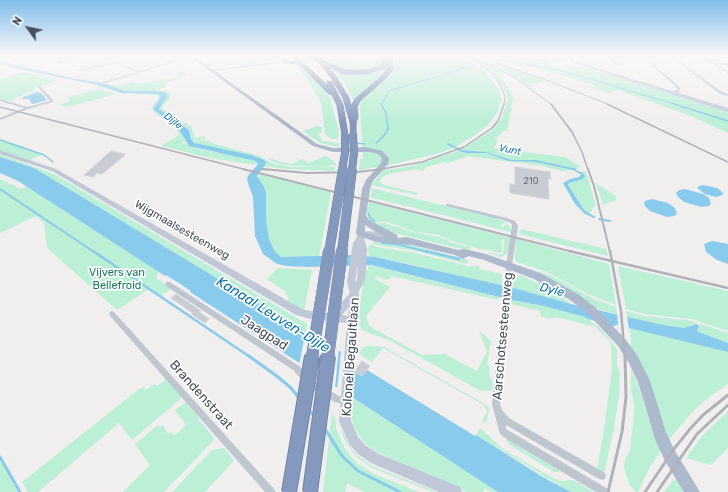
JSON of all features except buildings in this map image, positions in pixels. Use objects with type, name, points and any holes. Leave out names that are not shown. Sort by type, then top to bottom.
[{"type":"highway","points":[[320,78],[334,100],[340,105]]},
{"type":"highway","points":[[324,78],[334,89],[350,130]]},
{"type":"highway","points":[[310,492],[354,153],[346,98],[334,78]]},
{"type":"highway","points":[[289,492],[336,212],[344,153],[356,103],[362,95],[381,78]]},
{"type":"main road","points":[[223,78],[313,144],[333,150],[370,150],[380,152],[386,158],[384,164],[370,180],[365,194],[360,236]]},
{"type":"main road","name":"Aarschotsesteenweg","points":[[362,215],[366,222],[386,234],[485,261],[494,261],[510,265],[544,279],[592,311],[622,343],[633,360],[644,381],[660,434],[670,456],[693,492]]},
{"type":"main road","name":"Aarschotsesteenweg","points":[[360,236],[411,242]]},
{"type":"street","points":[[103,83],[119,78]]},
{"type":"street","points":[[625,78],[728,110]]},
{"type":"street","points":[[667,78],[679,88],[678,91],[673,93]]},
{"type":"street","points":[[702,78],[728,96]]},
{"type":"street","points":[[0,118],[52,101],[40,87]]},
{"type":"street","points":[[0,100],[28,108]]},
{"type":"street","name":"Wijgmaalsesteenweg","points":[[0,152],[54,170],[299,312],[310,316],[353,320]]},
{"type":"street","points":[[448,205],[512,222],[515,226],[510,265]]},
{"type":"street","name":"Aarschotsesteenweg","points":[[360,236],[386,234]]},
{"type":"street","name":"Kolonel Begaultlaan","points":[[360,236],[358,270],[361,280],[355,292],[345,421],[354,441],[362,450],[375,459],[446,490],[455,492]]},
{"type":"street","points":[[360,250],[376,238]]},
{"type":"street","name":"Aarschotsesteenweg","points":[[510,265],[496,404],[501,425],[508,435],[605,492]]},
{"type":"street","name":"Jaagpad","points":[[168,284],[296,368],[312,385],[338,399],[346,399]]},
{"type":"street","points":[[331,318],[337,314],[355,292]]},
{"type":"street","name":"Brandenstraat","points":[[112,314],[271,492]]},
{"type":"street","points":[[498,413],[506,421],[602,476]]},
{"type":"green space","points":[[51,78],[58,80],[34,89],[36,91],[27,93],[11,101],[0,99],[0,79]]},
{"type":"green space","points":[[180,78],[164,83],[166,87],[156,90],[167,91],[171,94],[169,100],[162,106],[163,109],[191,127],[195,138],[205,136],[205,139],[214,143],[203,139],[192,141],[189,129],[161,111],[159,108],[166,97],[165,93],[155,91],[128,91],[114,86],[133,82],[137,84]]},
{"type":"green space","points":[[306,78],[314,78],[322,85],[330,98],[339,132],[337,139],[331,139],[325,134],[322,107],[319,98]]},
{"type":"green space","points":[[340,78],[379,78],[353,100]]},
{"type":"green space","points":[[385,78],[490,78],[500,92],[501,101],[498,111],[488,125],[457,146],[440,153],[389,165],[379,165],[377,167],[359,170],[360,159],[363,158],[360,107],[361,101]]},
{"type":"green space","points":[[496,78],[501,78],[508,87],[513,98],[507,131],[504,130],[497,137],[494,137],[497,139],[496,145],[493,148],[565,157],[581,167],[577,169],[536,160],[512,160],[485,152],[461,150],[491,131],[500,121],[507,104],[507,95],[501,83]]},
{"type":"green space","points":[[516,78],[539,78],[545,80],[536,84],[527,83],[540,93]]},
{"type":"green space","points":[[570,78],[620,78],[728,112],[728,133],[691,116],[618,90],[609,93],[593,88],[595,87],[594,85]]},
{"type":"green space","points":[[98,85],[127,94],[161,95],[153,109],[178,128],[186,143],[183,142],[176,129],[153,111],[152,107],[158,98],[158,95],[126,94],[97,86]]},
{"type":"green space","points":[[98,89],[117,94],[67,107],[59,105],[70,101],[67,98]]},
{"type":"green space","points":[[318,126],[322,127],[322,133],[318,134],[323,141],[339,143],[339,147],[320,143],[303,131]]},
{"type":"green space","points":[[179,135],[183,144],[187,143],[189,146],[208,151],[253,159],[258,162],[258,164],[247,164],[206,157],[161,146]]},
{"type":"green space","points":[[0,139],[42,154],[30,160],[0,150]]},
{"type":"green space","points":[[200,140],[260,156],[273,164],[294,167],[335,167],[335,171],[286,169],[264,166],[265,165],[251,155],[198,145],[193,142]]},
{"type":"green space","points":[[459,151],[467,153],[486,153],[508,161],[536,162],[573,170],[562,171],[542,166],[468,156],[449,163],[444,162],[426,167],[423,171],[415,169],[385,175],[379,181],[384,185],[418,193],[417,195],[372,185],[382,171],[415,165]]},
{"type":"green space","points":[[0,154],[56,175],[307,324],[306,332],[34,168],[0,157]]},
{"type":"green space","points":[[326,156],[336,163],[336,165],[321,167],[285,165],[273,162],[267,158],[291,164],[303,159],[308,163]]},
{"type":"green space","points":[[586,171],[596,206],[593,207],[591,212],[588,213],[584,210],[568,186],[569,183],[585,176],[582,172]]},
{"type":"green space","points":[[259,174],[331,192],[319,257],[285,258],[277,255],[269,239],[266,219],[266,193],[264,187],[258,179]]},
{"type":"green space","name":"Vijvers van Bellefroid","points":[[0,179],[21,189],[27,187],[159,272],[156,278],[171,289],[160,297],[149,289],[117,310],[47,248],[44,223],[36,216],[0,233]]},
{"type":"green space","points":[[596,183],[616,196],[616,200],[603,205]]},
{"type":"green space","points":[[371,188],[492,217],[508,223],[502,224],[501,227],[507,224],[511,228],[511,232],[370,197],[372,192]]},
{"type":"green space","points":[[369,202],[511,238],[507,254],[501,257],[486,252],[503,255],[504,239],[502,239],[501,253],[483,250],[452,241],[439,235],[416,232],[387,222],[373,224],[367,218],[367,208]]},
{"type":"green space","points":[[384,223],[417,233],[440,237],[453,243],[471,247],[470,251],[393,233],[375,225]]},
{"type":"green space","points":[[521,229],[606,249],[608,256],[519,234]]},
{"type":"green space","points":[[516,239],[609,264],[616,305],[590,295],[547,272],[517,262],[515,259]]},
{"type":"green space","points":[[376,241],[408,244],[468,260],[467,264],[411,250],[376,245],[372,243]]},
{"type":"green space","points":[[370,244],[376,247],[415,253],[468,266],[480,266],[479,269],[502,274],[502,282],[501,285],[495,285],[410,264],[369,256],[369,252],[367,250]]},
{"type":"green space","points":[[368,265],[499,297],[498,300],[392,276],[385,280],[377,276],[375,279],[390,287],[366,316],[369,325],[374,329],[422,355],[445,354],[477,371],[487,352],[479,330],[491,341],[487,364],[489,366],[489,374],[493,383],[492,391],[479,390],[389,340],[362,330],[359,325],[361,321],[359,318],[360,304],[365,271],[368,270]]},
{"type":"green space","points":[[618,266],[728,291],[728,331],[691,319],[643,314],[626,309]]},
{"type":"green space","points":[[278,268],[312,270],[304,311],[289,302],[286,292],[267,279]]},
{"type":"green space","points":[[530,269],[554,277],[596,300],[616,307],[617,314],[595,308],[557,283]]},
{"type":"green space","points":[[520,275],[555,291],[571,304],[514,288],[512,286],[514,279]]},
{"type":"green space","points":[[511,300],[544,306],[585,317],[600,328],[617,349],[617,365],[620,373],[619,395],[614,428],[604,474],[597,470],[612,368],[611,343],[596,327],[556,317],[550,319],[541,316],[540,311],[511,304]]},
{"type":"green space","points":[[626,311],[644,316],[687,320],[704,325],[728,333],[728,343],[699,332],[697,330],[700,325],[697,323],[684,328],[663,325],[627,317]]},
{"type":"green space","points":[[629,327],[728,352],[728,384],[695,409],[669,440],[662,419],[631,350]]},
{"type":"green space","points":[[363,347],[384,347],[481,402],[489,409],[487,421],[485,423],[482,421],[487,411],[484,405],[383,348],[372,362],[358,353]]},
{"type":"green space","points":[[631,368],[651,427],[661,451],[650,467],[638,492],[636,492],[630,485],[624,469],[625,459],[630,451],[634,414],[634,403],[631,390]]},
{"type":"green space","points":[[163,377],[183,397],[132,440],[119,423],[38,492],[28,492],[22,482],[138,390],[143,387],[146,390],[154,384],[157,386],[165,380]]},
{"type":"green space","points":[[351,397],[498,492],[491,492],[485,488],[483,492],[467,492],[373,450],[358,434],[353,424],[351,416]]},
{"type":"green space","points":[[186,402],[215,439],[164,492],[123,492],[150,465],[135,444],[158,425],[160,427],[163,425],[168,434],[171,432],[175,435],[186,425],[175,410]]},
{"type":"green space","points":[[340,406],[343,431],[350,446],[357,455],[372,466],[437,492],[433,492],[372,468],[358,458],[344,439],[340,422]]},
{"type":"green space","points":[[728,411],[728,448],[711,465],[686,458],[703,435]]},
{"type":"green space","points":[[332,413],[335,418],[336,428],[342,443],[347,452],[358,464],[372,473],[419,492],[365,492],[347,483],[345,492],[323,492]]},
{"type":"green space","points":[[480,428],[503,449],[551,477],[560,481],[573,480],[594,492],[571,492],[549,479],[546,479],[540,473],[476,435]]},
{"type":"green space","points":[[506,437],[518,446],[559,470],[559,472],[554,472],[510,445],[506,440]]},
{"type":"green space","points":[[224,448],[234,461],[205,492],[172,492],[212,450]]},
{"type":"green space","points":[[0,460],[5,467],[18,492],[0,492]]},
{"type":"green space","points":[[677,478],[687,492],[664,492],[674,479],[675,481]]},
{"type":"water","name":"Dyle","points":[[63,78],[103,83],[126,91],[164,92],[167,94],[167,97],[159,109],[189,130],[191,139],[194,143],[251,155],[264,160],[266,162],[265,165],[257,176],[266,193],[266,219],[269,239],[275,252],[281,257],[355,255],[375,257],[514,288],[571,304],[663,325],[684,328],[696,324],[699,326],[697,330],[699,332],[728,343],[728,352],[617,325],[614,326],[544,306],[511,300],[371,265],[308,267],[277,264],[263,254],[255,236],[253,197],[247,180],[248,176],[258,164],[256,161],[189,146],[178,128],[153,109],[161,96],[158,94],[121,93],[98,85]]},
{"type":"water","points":[[37,92],[41,93],[47,100],[33,104],[29,99],[22,99],[23,97]]},
{"type":"water","points":[[459,151],[485,152],[512,160],[536,160],[577,169],[573,170],[536,162],[508,161],[486,153],[467,153]]},
{"type":"water","name":"Kanaal Leuven-Dijle","points":[[0,157],[34,168],[341,352],[340,362],[362,376],[367,370],[546,479],[571,492],[498,492],[190,292],[191,291],[166,275],[165,276],[18,181],[0,173]]},
{"type":"water","points":[[582,172],[585,176],[583,179],[569,183],[568,185],[584,210],[588,213],[585,214],[575,204],[563,183],[570,179],[579,177],[581,175],[579,173]]},
{"type":"water","points":[[703,185],[717,188],[723,195],[716,197],[705,194],[697,188]]},
{"type":"water","points":[[685,189],[703,194],[709,198],[711,203],[709,206],[702,207],[684,202],[676,193],[679,190]]},
{"type":"water","points":[[652,199],[668,203],[675,208],[677,214],[667,217],[650,211],[644,203],[645,201]]},
{"type":"water","points":[[712,241],[728,244],[728,264],[717,260],[706,252],[704,244]]},
{"type":"pier","points":[[617,312],[627,315],[629,330],[618,327]]},
{"type":"pier","points":[[306,330],[339,348],[335,388],[299,365]]},
{"type":"pier","points":[[341,355],[343,355],[342,361],[353,368],[347,396],[337,389]]},
{"type":"waterway","points":[[381,105],[389,91],[432,78]]},
{"type":"waterway","points":[[587,78],[678,105]]},
{"type":"waterway","points":[[674,104],[728,121]]},
{"type":"waterway","points":[[376,143],[383,137],[388,129],[386,113],[381,105]]},
{"type":"waterway","points":[[0,140],[44,155],[53,162]]},
{"type":"waterway","name":"Vunt","points":[[355,143],[365,144]]},
{"type":"waterway","name":"Vunt","points":[[448,144],[462,151]]},
{"type":"waterway","name":"Vunt","points":[[573,169],[580,173]]},
{"type":"waterway","points":[[0,189],[94,252]]},
{"type":"waterway","name":"Vunt","points":[[584,212],[594,217]]},
{"type":"waterway","points":[[369,214],[370,218],[374,221]]},
{"type":"waterway","name":"Vunt","points":[[599,219],[610,221]]},
{"type":"waterway","points":[[382,243],[396,244],[429,252]]},
{"type":"waterway","points":[[93,251],[250,357]]},
{"type":"waterway","points":[[425,251],[459,259]]},
{"type":"waterway","points":[[249,356],[278,377],[291,388],[299,398]]},
{"type":"waterway","points":[[308,409],[314,416]]},
{"type":"waterway","points":[[325,429],[342,456],[358,471],[400,492]]},
{"type":"waterway","points":[[0,457],[20,492]]},
{"type":"railway","points":[[495,78],[500,84],[505,96],[504,105]]},
{"type":"railway","points":[[515,78],[551,105]]},
{"type":"railway","points":[[540,78],[610,105]]},
{"type":"railway","points":[[378,170],[422,162],[464,147],[492,128],[498,121],[504,104]]},
{"type":"railway","points":[[607,104],[728,162]]},
{"type":"railway","points":[[551,105],[572,132],[582,152],[588,170]]},
{"type":"railway","points":[[0,107],[247,170]]},
{"type":"railway","points":[[243,169],[569,251]]},
{"type":"railway","points":[[268,170],[262,169],[307,173],[357,172],[378,170]]},
{"type":"railway","points":[[378,170],[384,169]]},
{"type":"railway","points":[[588,169],[594,186],[610,252]]},
{"type":"railway","points":[[569,251],[612,261]]},
{"type":"railway","points":[[610,251],[612,261]]},
{"type":"railway","points":[[612,261],[728,288]]},
{"type":"railway","points":[[612,261],[621,311],[625,357]]},
{"type":"railway","points":[[608,492],[622,432],[626,397],[625,356]]},
{"type":"railway","points":[[645,492],[674,449],[690,429],[703,415],[728,395]]},
{"type":"railway","points":[[657,492],[697,434],[728,405]]},
{"type":"water label","name":"Dijle","points":[[173,121]]}]
